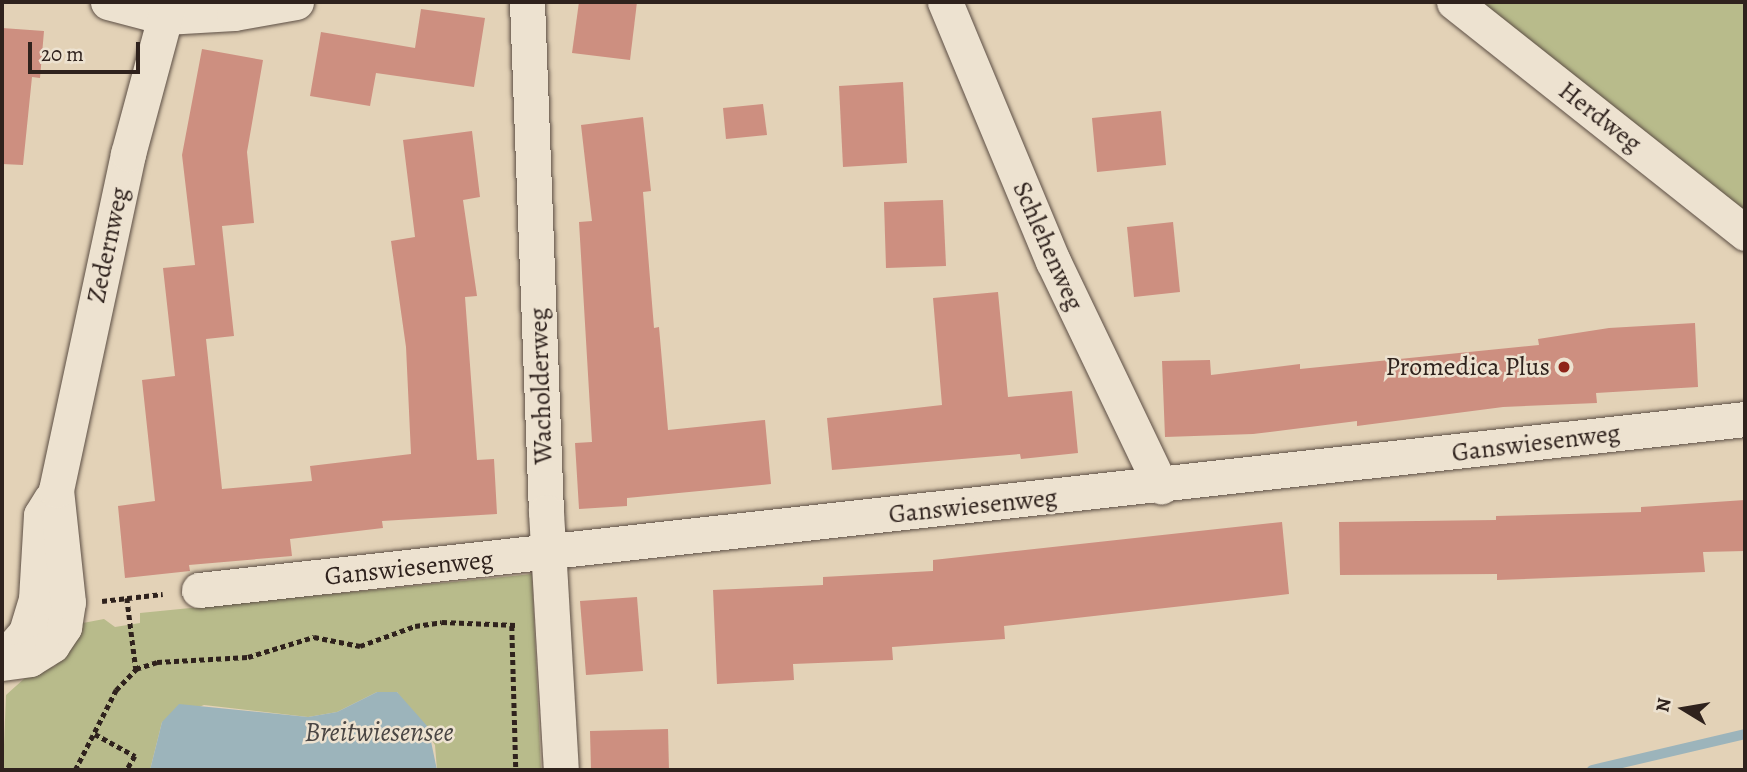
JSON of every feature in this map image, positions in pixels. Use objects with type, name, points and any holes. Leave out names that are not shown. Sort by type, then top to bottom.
[{"type":"street","points":[[108,2],[234,13],[296,2]]},
{"type":"street","name":"Wacholderweg","points":[[527,2],[548,553],[561,770]]},
{"type":"street","name":"Schlehenweg","points":[[945,2],[1053,261],[1161,486]]},
{"type":"street","name":"Herdweg","points":[[1454,2],[1745,233]]},
{"type":"street","name":"Zedernweg","points":[[2,661],[26,632],[36,600],[41,515],[57,490],[128,154],[167,9]]},
{"type":"street","name":"Ganswiesenweg","points":[[200,590],[1161,486],[1745,419]]},
{"type":"path","points":[[127,598],[136,669]]},
{"type":"path","points":[[75,770],[116,690],[136,669],[157,662],[248,657],[314,637],[360,646],[415,626],[442,622],[512,626],[553,620]]},
{"type":"path","points":[[512,626],[516,770]]},
{"type":"path","points":[[95,734],[135,756],[127,770]]},
{"type":"green space","points":[[1471,2],[1745,2],[1745,233]]},
{"type":"green space","points":[[532,574],[541,770],[437,770],[435,745],[397,692],[377,692],[337,712],[308,717],[204,705],[162,722],[150,770],[3,770],[6,695],[26,677],[55,666],[83,623],[104,619],[115,627],[140,623],[140,613]]},
{"type":"water","name":"Breitwiesensee","points":[[377,692],[397,692],[428,727],[437,770],[150,770],[162,722],[179,704],[308,717],[337,712]]},
{"type":"building","points":[[579,2],[637,2],[630,60],[572,53]]},
{"type":"building","points":[[421,9],[485,18],[474,87],[376,73],[370,106],[310,96],[321,32],[415,48]]},
{"type":"building","points":[[2,28],[44,31],[40,78],[32,77],[23,165],[2,164]]},
{"type":"building","points":[[202,49],[263,60],[247,152],[254,223],[222,226],[234,336],[206,339],[222,489],[312,481],[310,466],[411,454],[406,347],[391,241],[415,237],[403,140],[472,131],[480,197],[463,200],[477,296],[465,297],[477,460],[494,459],[497,514],[382,521],[383,528],[290,539],[292,556],[189,565],[190,571],[125,578],[118,506],[155,501],[142,380],[175,376],[163,268],[195,265],[182,155]]},
{"type":"building","points":[[903,82],[907,163],[843,167],[839,86]]},
{"type":"building","points":[[763,104],[767,135],[726,139],[723,108]]},
{"type":"building","points":[[1161,111],[1166,165],[1097,172],[1092,118]]},
{"type":"building","points":[[643,117],[651,191],[643,192],[654,328],[659,327],[668,430],[765,420],[771,484],[627,498],[627,506],[579,509],[575,443],[592,442],[579,222],[592,221],[581,125]]},
{"type":"building","points":[[943,200],[946,266],[886,268],[884,202]]},
{"type":"building","points":[[1173,222],[1180,292],[1134,297],[1127,227]]},
{"type":"building","points":[[998,292],[1008,397],[1072,391],[1078,453],[1021,459],[1020,454],[832,470],[827,418],[942,405],[933,298]]},
{"type":"building","points":[[1695,323],[1698,387],[1596,393],[1597,403],[1503,407],[1357,426],[1357,421],[1253,434],[1165,437],[1162,361],[1210,360],[1211,375],[1300,364],[1300,369],[1539,345],[1538,339],[1609,328]]},
{"type":"building","points":[[1745,500],[1745,551],[1703,552],[1705,572],[1497,580],[1497,574],[1340,575],[1339,522],[1496,520],[1496,516],[1641,512],[1641,507]]},
{"type":"building","points":[[1282,522],[1289,594],[1004,626],[1005,639],[892,647],[893,660],[793,664],[794,680],[717,684],[713,590],[823,585],[823,577],[933,571],[933,560]]},
{"type":"building","points":[[637,597],[643,671],[586,675],[580,601]]},
{"type":"building","points":[[668,729],[669,770],[591,770],[590,731]]},
{"type":"waterway","points":[[1592,770],[1745,734]]},
{"type":"place","name":"Promedica Plus","points":[[1564,367]]}]
